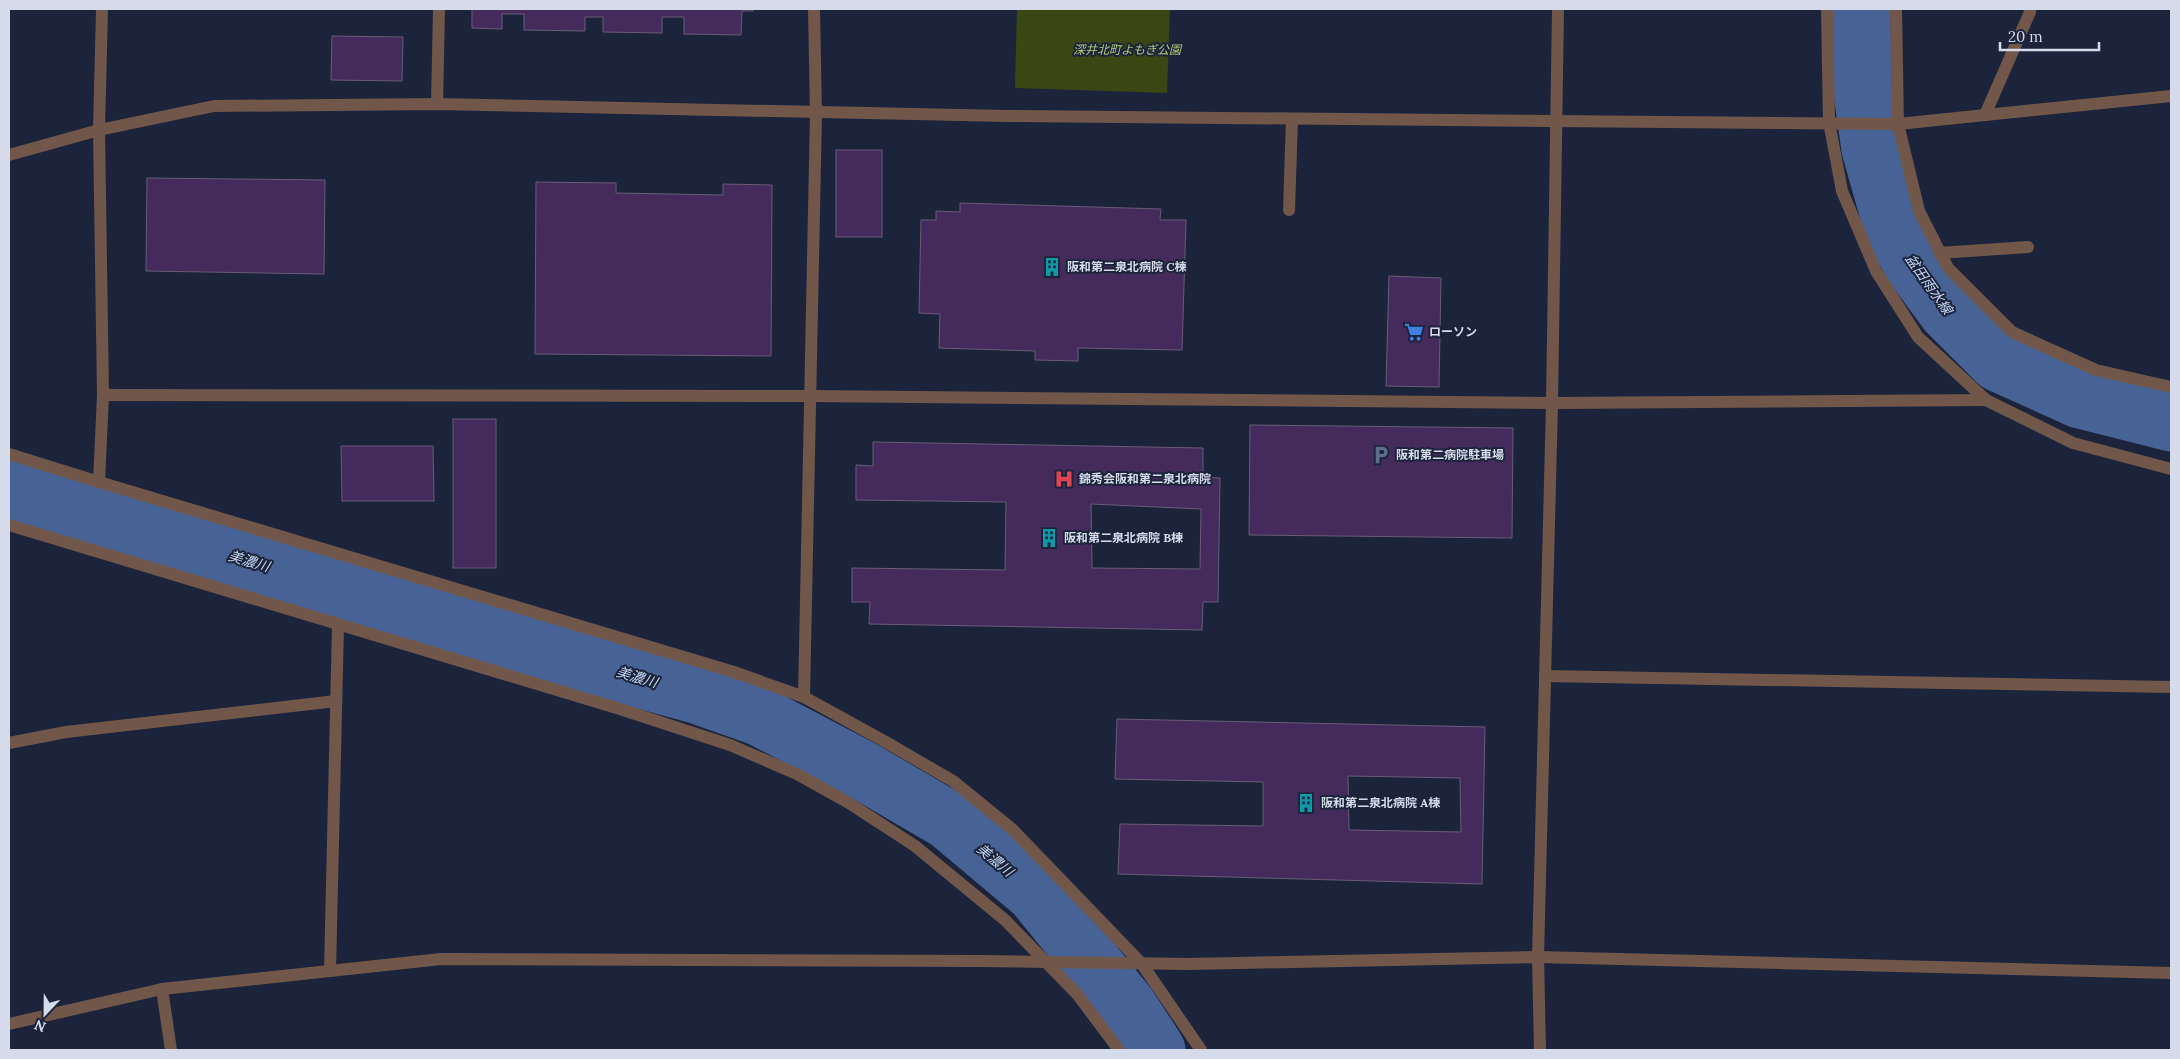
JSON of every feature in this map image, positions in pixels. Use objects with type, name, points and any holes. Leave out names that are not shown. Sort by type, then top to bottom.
[{"type":"street","points":[[100,482],[103,396],[99,130],[102,9]]},
{"type":"street","points":[[437,104],[439,9]]},
{"type":"street","points":[[804,697],[816,114],[814,9]]},
{"type":"street","points":[[1540,1050],[1538,958],[1552,403],[1558,9]]},
{"type":"street","points":[[1827,9],[1829,122],[1842,191],[1876,271],[1918,337],[1986,400],[2073,443],[2171,469]]},
{"type":"street","points":[[1896,9],[1898,124],[1919,211],[1948,268],[2012,332],[2096,370],[2171,387]]},
{"type":"street","points":[[1985,115],[2030,9]]},
{"type":"street","points":[[9,155],[99,130],[214,106],[437,104],[816,114],[1898,124],[2171,96]]},
{"type":"street","points":[[1289,210],[1292,119]]},
{"type":"street","points":[[1939,253],[2028,247]]},
{"type":"street","points":[[103,396],[810,396],[1552,403],[1986,400]]},
{"type":"street","points":[[9,454],[734,672],[804,697],[953,782],[1012,829],[1142,964],[1202,1050]]},
{"type":"street","points":[[9,525],[677,727],[730,745],[797,774],[848,803],[915,846],[1005,920],[1077,994],[1119,1050]]},
{"type":"street","points":[[330,971],[338,625]]},
{"type":"street","points":[[1545,676],[2171,687]]},
{"type":"street","points":[[9,743],[66,732],[336,701]]},
{"type":"street","points":[[9,1024],[162,990],[440,959],[1199,964],[1538,958],[2171,973]]},
{"type":"street","points":[[162,990],[171,1050]]},
{"type":"green space","name":"深井北町よもぎ公園","points":[[1017,9],[1170,9],[1167,93],[1015,88]]},
{"type":"building","points":[[472,9],[753,9],[753,11],[742,11],[741,35],[684,34],[684,17],[662,17],[662,33],[603,32],[603,17],[585,17],[585,31],[524,30],[524,14],[502,14],[502,29],[472,28]]},
{"type":"building","points":[[332,36],[403,37],[402,81],[331,80]]},
{"type":"building","points":[[836,150],[882,150],[882,237],[836,237]]},
{"type":"building","points":[[147,178],[325,180],[324,274],[146,271]]},
{"type":"building","points":[[536,182],[616,183],[616,193],[723,195],[723,184],[772,185],[771,356],[535,354]]},
{"type":"building","name":"阪和第二泉北病院 C棟","points":[[960,203],[1161,209],[1160,220],[1186,220],[1182,350],[1078,348],[1078,361],[1035,360],[1035,351],[939,348],[940,314],[919,313],[921,220],[936,220],[936,211],[960,212]]},
{"type":"building","name":"ローソン","points":[[1389,276],[1441,278],[1439,387],[1386,386]]},
{"type":"building","points":[[453,419],[496,419],[496,568],[453,568]]},
{"type":"building","name":"阪和第二病院駐車場","points":[[1250,425],[1513,428],[1512,538],[1249,535]]},
{"type":"building","name":"阪和第二泉北病院 B棟","points":[[873,442],[1203,448],[1203,477],[1220,478],[1218,602],[1203,602],[1202,630],[869,624],[870,602],[852,602],[852,568],[1005,570],[1006,502],[856,500],[856,465],[873,466]],"holes":[[[1091,504],[1201,509],[1200,569],[1092,568]]]},
{"type":"building","points":[[341,446],[433,446],[434,501],[342,501]]},
{"type":"building","name":"阪和第二泉北病院 A棟","points":[[1117,719],[1485,727],[1482,884],[1118,874],[1120,824],[1263,826],[1263,782],[1115,779]],"holes":[[[1348,776],[1460,778],[1461,832],[1349,830]]]},
{"type":"waterway","name":"盆田雨水線","points":[[1861,9],[1862,86],[1871,149],[1894,230],[1914,266],[1948,312],[1998,362],[2080,399],[2171,422]]},
{"type":"waterway","name":"美濃川","points":[[9,490],[623,674],[696,694],[761,717],[864,771],[948,820],[1035,893],[1128,1007],[1156,1050]]},
{"type":"place","name":"阪和第二泉北病院 C棟","points":[[1052,267]]},
{"type":"place","name":"ローソン","points":[[1414,332]]},
{"type":"place","name":"阪和第二病院駐車場","points":[[1381,455]]},
{"type":"place","name":"錦秀会阪和第二泉北病院","points":[[1064,479]]},
{"type":"place","name":"阪和第二泉北病院 B棟","points":[[1049,538]]},
{"type":"place","name":"阪和第二泉北病院 A棟","points":[[1306,803]]}]
